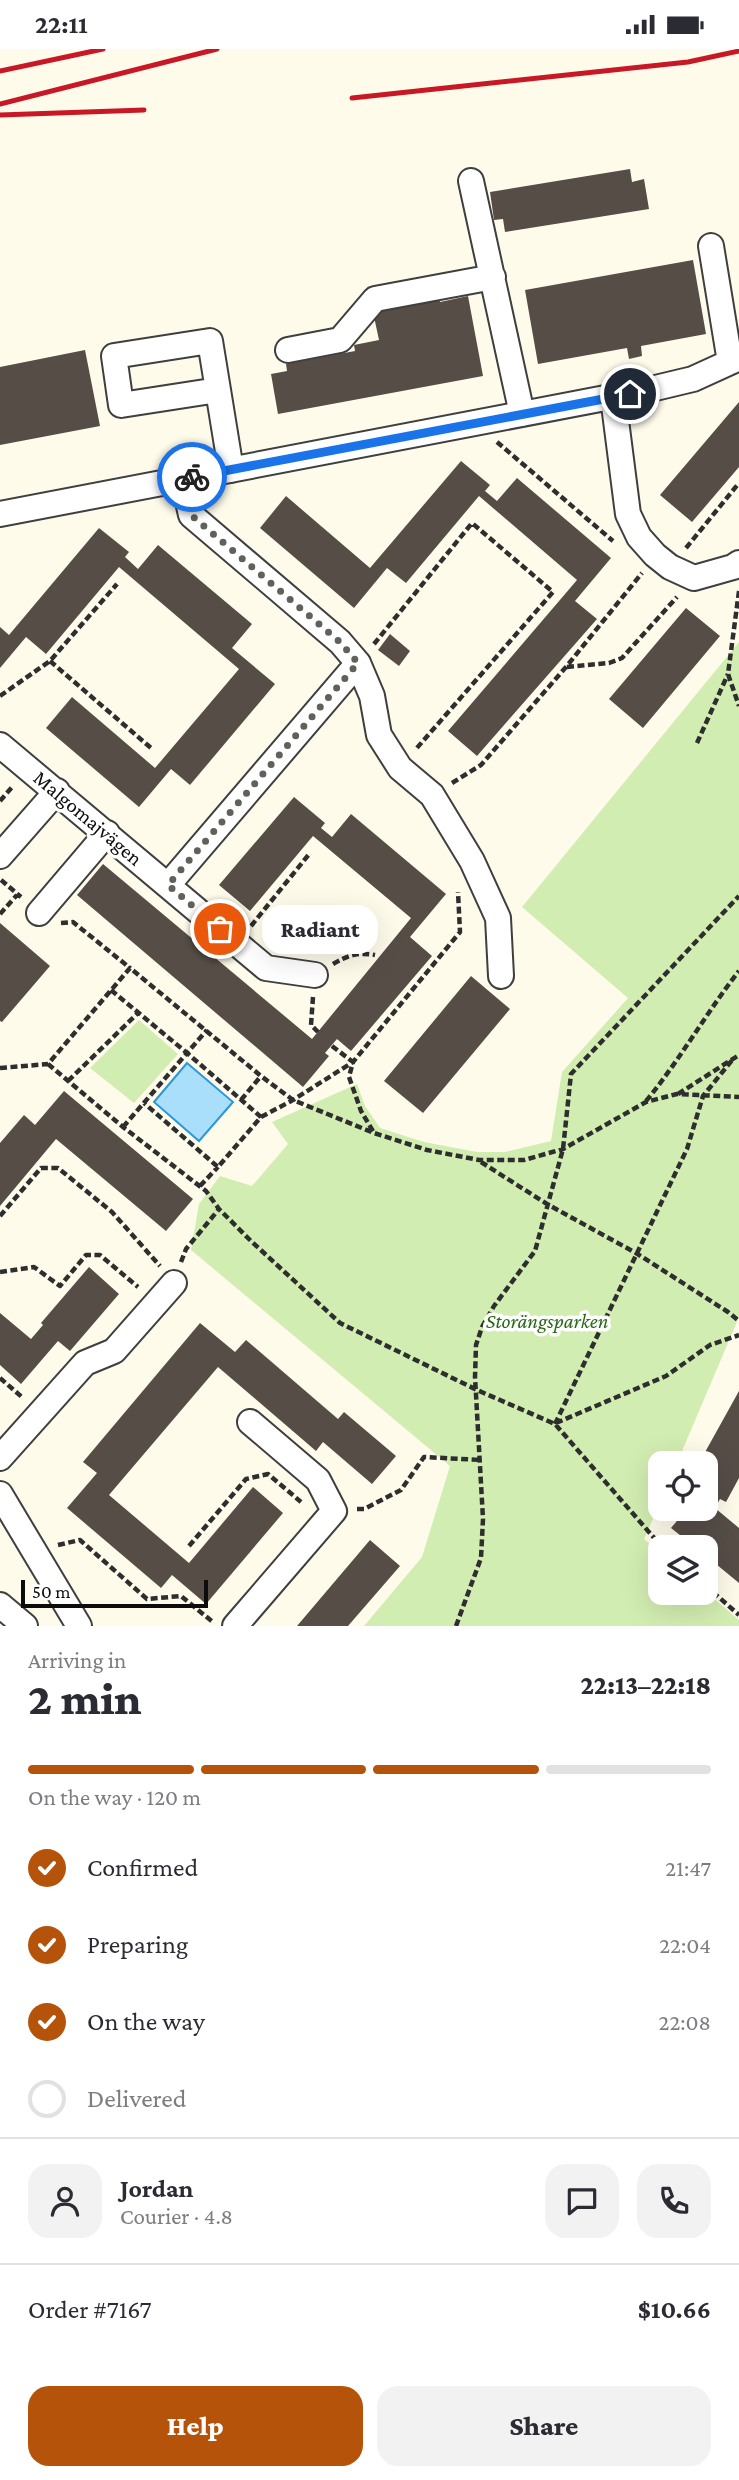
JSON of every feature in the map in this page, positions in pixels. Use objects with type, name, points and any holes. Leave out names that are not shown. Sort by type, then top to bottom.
[{"type":"street","points":[[471,181],[522,414]]},
{"type":"street","points":[[0,514],[613,397],[693,379],[735,360],[712,246]]},
{"type":"street","points":[[288,350],[340,340],[375,299],[493,277]]},
{"type":"street","points":[[218,390],[230,470]]},
{"type":"street","points":[[613,397],[628,514],[639,537],[670,567],[694,578],[736,565]]},
{"type":"street","points":[[183,479],[191,515],[340,642],[358,663],[372,696],[379,735],[400,768],[432,795],[472,861],[498,918],[501,976]]},
{"type":"street","points":[[168,885],[358,663]]},
{"type":"street","name":"Malgomajvägen","points":[[0,746],[266,968],[315,975]]},
{"type":"street","points":[[0,856],[57,791]]},
{"type":"street","points":[[39,913],[107,833]]},
{"type":"street","points":[[0,1458],[85,1363],[114,1351],[174,1283]]},
{"type":"street","points":[[235,1626],[330,1516],[318,1480],[250,1422]]},
{"type":"street","points":[[0,1494],[79,1626]]},
{"type":"street","points":[[0,1605],[25,1626]]},
{"type":"path","points":[[475,423],[613,541]]},
{"type":"path","points":[[670,567],[739,483]]},
{"type":"path","points":[[358,663],[472,523],[553,592],[400,768]]},
{"type":"path","points":[[697,743],[728,674],[739,591],[736,565]]},
{"type":"path","points":[[566,667],[609,663],[622,658],[694,578]]},
{"type":"path","points":[[0,697],[50,661],[117,584]]},
{"type":"path","points":[[50,661],[151,748]]},
{"type":"path","points":[[728,674],[739,706]]},
{"type":"path","points":[[237,944],[310,853]]},
{"type":"path","points":[[0,914],[17,895]]},
{"type":"path","points":[[456,1626],[481,1558],[483,1519],[476,1345],[494,1306],[535,1251],[563,1149],[571,1074],[739,895]]},
{"type":"path","points":[[348,955],[361,952],[375,955]]},
{"type":"path","points":[[0,1068],[48,1064],[130,968],[293,1100],[374,1133],[427,1150],[479,1160],[524,1160],[563,1149],[646,1102],[677,1094],[739,1055]]},
{"type":"path","points":[[646,1102],[668,1075],[714,1003],[739,971]]},
{"type":"path","points":[[315,975],[311,1025],[317,1032]]},
{"type":"path","points":[[111,990],[261,1117]]},
{"type":"path","points":[[68,1081],[138,1013]]},
{"type":"path","points":[[123,1127],[207,1030]]},
{"type":"path","points":[[332,1045],[353,1062],[349,1077],[360,1111],[374,1133]]},
{"type":"path","points":[[555,1423],[687,1149],[703,1096],[733,1059]]},
{"type":"path","points":[[48,1064],[200,1187],[219,1209],[340,1324],[477,1390],[555,1423],[652,1535]]},
{"type":"path","points":[[241,1100],[261,1076]]},
{"type":"path","points":[[677,1094],[739,1097]]},
{"type":"path","points":[[200,1187],[261,1117],[293,1100]]},
{"type":"path","points":[[144,1103],[218,1167]]},
{"type":"path","points":[[479,1160],[547,1205],[636,1253],[739,1321]]},
{"type":"path","points":[[0,1216],[41,1168],[58,1168],[112,1212],[174,1283],[186,1249],[219,1209]]},
{"type":"path","points":[[0,1272],[34,1267],[60,1286],[86,1255],[100,1255],[157,1303]]},
{"type":"path","points":[[555,1423],[666,1376],[710,1345],[739,1335]]},
{"type":"path","points":[[189,1546],[246,1479],[268,1474],[330,1516],[364,1509],[401,1490],[424,1457],[481,1460]]},
{"type":"path","points":[[34,1550],[80,1541],[147,1599],[181,1596],[218,1626]]},
{"type":"path","points":[[718,1596],[739,1615]]},
{"type":"green space","name":"Storängsparken","points":[[739,642],[739,1317],[682,1451],[648,1451],[648,1521],[652,1521],[644,1539],[648,1542],[648,1605],[718,1605],[718,1602],[739,1620],[739,1626],[364,1626],[422,1557],[450,1466],[191,1250],[199,1204],[220,1176],[252,1186],[288,1144],[272,1122],[357,1084],[365,1106],[380,1128],[424,1142],[477,1152],[505,1152],[551,1141],[562,1072],[628,998],[522,907]]},
{"type":"green space","points":[[139,1020],[178,1054],[134,1103],[90,1068]]},
{"type":"water","points":[[187,1063],[233,1102],[199,1141],[154,1102]]},
{"type":"building","points":[[630,169],[632,182],[644,179],[649,209],[505,232],[503,219],[494,220],[490,192]]},
{"type":"building","points":[[693,260],[706,334],[641,346],[642,356],[629,359],[627,348],[538,364],[525,290]]},
{"type":"building","points":[[439,296],[440,302],[468,296],[483,376],[278,414],[271,374],[287,371],[286,364],[355,351],[354,345],[379,340],[373,312],[416,304],[415,300]]},
{"type":"building","points":[[85,350],[100,426],[0,445],[0,367]]},
{"type":"building","points":[[739,402],[739,467],[692,522],[660,495]]},
{"type":"building","points":[[461,461],[490,485],[485,491],[497,501],[517,478],[611,558],[575,601],[597,619],[477,756],[448,731],[577,580],[479,496],[406,583],[387,568],[354,608],[260,528],[286,496],[370,568]]},
{"type":"building","points":[[99,528],[129,552],[125,557],[138,569],[158,545],[252,624],[232,648],[275,684],[190,785],[171,769],[139,807],[46,728],[72,697],[155,768],[239,669],[119,567],[46,654],[26,637],[0,668],[0,627],[9,635]]},
{"type":"building","points":[[686,608],[720,636],[643,728],[609,699]]},
{"type":"building","points":[[390,634],[410,651],[399,666],[378,650]]},
{"type":"building","points":[[294,797],[325,823],[321,828],[332,837],[351,814],[446,894],[410,937],[432,956],[351,1051],[337,1039],[325,1053],[329,1056],[303,1087],[77,895],[103,864],[312,1039],[411,918],[313,836],[250,911],[219,885]]},
{"type":"building","points":[[0,923],[50,966],[2,1022],[0,1021]]},
{"type":"building","points":[[471,976],[510,1009],[423,1113],[384,1081]]},
{"type":"building","points":[[64,1091],[193,1199],[166,1231],[56,1139],[0,1206],[0,1143],[24,1115],[35,1125]]},
{"type":"building","points":[[89,1267],[119,1294],[70,1351],[58,1341],[21,1384],[0,1365],[0,1313],[31,1339],[43,1325],[41,1323]]},
{"type":"building","points":[[200,1323],[235,1352],[246,1340],[338,1419],[344,1412],[396,1456],[372,1484],[323,1442],[316,1451],[218,1367],[109,1495],[189,1563],[253,1487],[283,1513],[206,1604],[172,1575],[161,1588],[67,1508],[97,1473],[83,1462]]},
{"type":"building","points":[[739,1391],[739,1478],[726,1502],[720,1499],[718,1503],[718,1451],[706,1451]]},
{"type":"building","points":[[718,1510],[739,1528],[739,1583],[718,1566],[718,1535],[680,1535],[671,1528],[677,1521],[718,1521]]},
{"type":"building","points":[[370,1540],[400,1566],[348,1626],[297,1626]]},
{"type":"railway","points":[[0,71],[103,49]]},
{"type":"railway","points":[[0,104],[217,49]]},
{"type":"railway","points":[[352,98],[688,62],[739,51]]},
{"type":"railway","points":[[0,115],[144,110]]},
{"type":"way so far","points":[[192,477],[183,479],[191,515],[340,642],[358,663],[168,885],[220,929]]},
{"type":"place","name":"Radiant","points":[[220,929]]},
{"type":"route","points":[[192,477],[630,394]]}]
